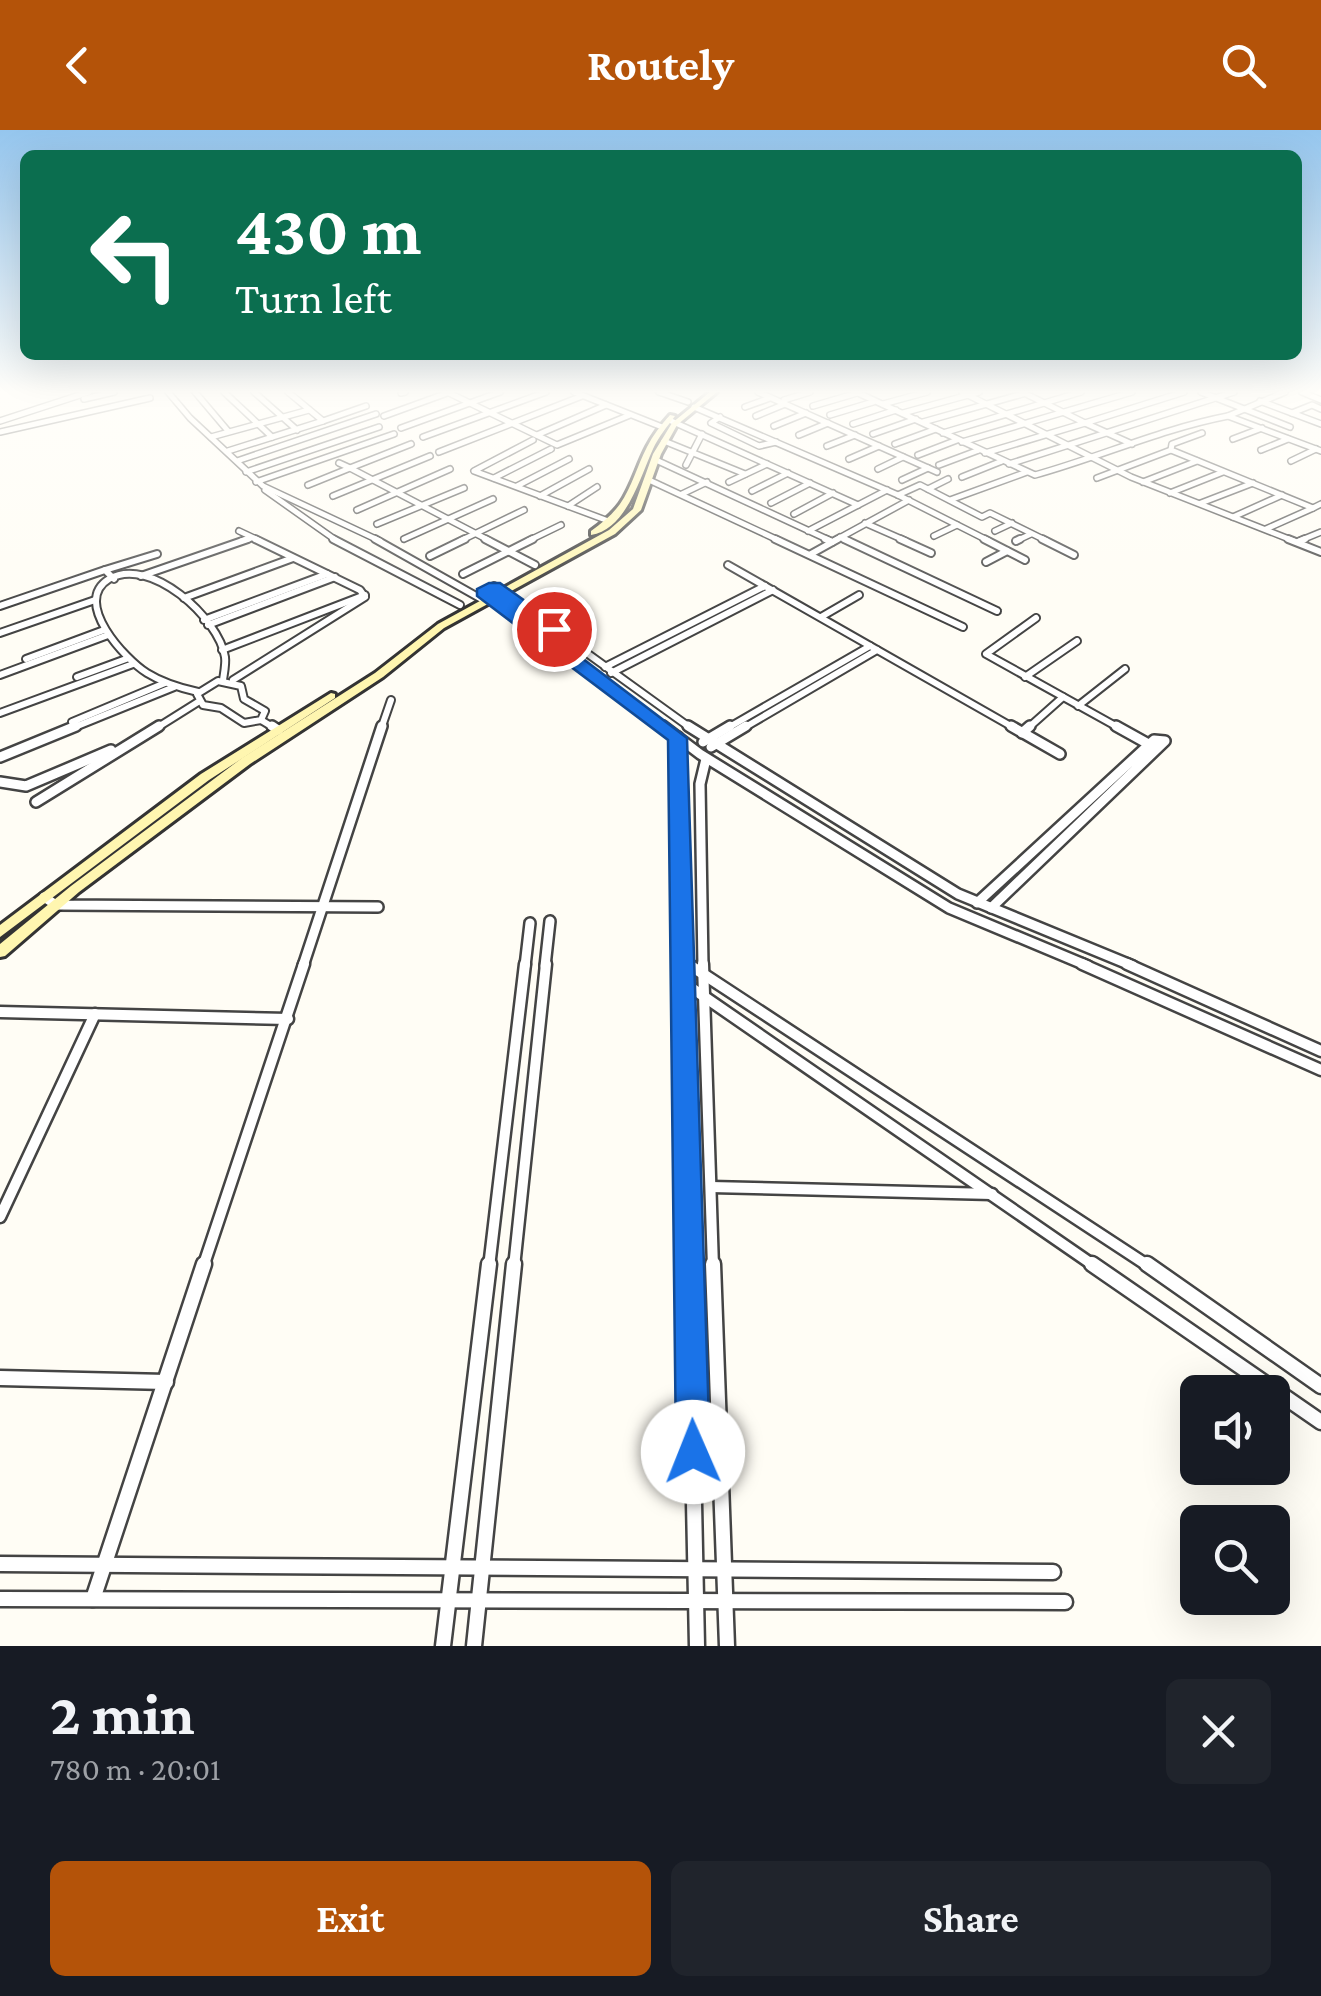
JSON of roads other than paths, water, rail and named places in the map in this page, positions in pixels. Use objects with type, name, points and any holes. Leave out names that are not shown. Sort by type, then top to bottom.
[{"type":"main road","points":[[0,952],[246,761],[379,676],[488,594],[610,522],[624,510],[648,463]]},
{"type":"main road","points":[[0,932],[205,777],[362,677],[460,605],[612,532],[637,510],[655,463]]},
{"type":"street","points":[[238,463],[274,500],[327,536],[460,605]]},
{"type":"street","points":[[246,472],[273,463]]},
{"type":"street","points":[[260,484],[317,463]]},
{"type":"street","points":[[340,463],[534,565]]},
{"type":"street","points":[[308,485],[363,463]]},
{"type":"street","points":[[333,496],[414,463]]},
{"type":"street","points":[[488,463],[474,470],[610,522]]},
{"type":"street","points":[[494,478],[525,463]]},
{"type":"street","points":[[517,486],[562,463]]},
{"type":"street","points":[[665,463],[687,469],[832,542]]},
{"type":"street","points":[[666,486],[687,469],[689,463]]},
{"type":"street","points":[[720,463],[745,474]]},
{"type":"street","points":[[765,463],[858,505]]},
{"type":"street","points":[[824,463],[909,500],[1025,560]]},
{"type":"street","points":[[878,469],[890,463]]},
{"type":"street","points":[[917,463],[938,469],[954,463]]},
{"type":"street","points":[[1004,463],[966,475],[988,482],[1005,482],[1027,472]]},
{"type":"street","points":[[1008,463],[1037,475],[1079,463]]},
{"type":"street","points":[[1101,463],[1321,552]]},
{"type":"street","points":[[1097,478],[1137,463]]},
{"type":"street","points":[[1144,482],[1193,463]]},
{"type":"street","points":[[1201,463],[1313,508]]},
{"type":"street","points":[[729,482],[768,464]]},
{"type":"street","points":[[902,480],[928,468]]},
{"type":"street","points":[[357,510],[450,469]]},
{"type":"street","points":[[540,496],[589,469]]},
{"type":"street","points":[[1170,493],[1224,472]]},
{"type":"street","points":[[752,492],[788,473]]},
{"type":"street","points":[[928,489],[948,479]]},
{"type":"street","points":[[649,480],[963,627]]},
{"type":"street","points":[[682,494],[708,482]]},
{"type":"street","points":[[950,500],[988,482]]},
{"type":"street","points":[[771,502],[810,483]]},
{"type":"street","points":[[260,484],[488,594],[609,669],[710,742],[894,858],[977,902],[1164,979],[1321,1050]]},
{"type":"street","points":[[1201,503],[1253,484]]},
{"type":"street","points":[[898,495],[920,485],[982,517],[990,513],[1074,555]]},
{"type":"street","points":[[377,524],[464,488]]},
{"type":"street","points":[[568,506],[597,488]]},
{"type":"street","points":[[808,530],[887,490]]},
{"type":"street","points":[[704,504],[728,492]]},
{"type":"street","points":[[794,514],[832,493]]},
{"type":"street","points":[[1233,517],[1282,495]]},
{"type":"street","points":[[404,539],[492,499]]},
{"type":"street","points":[[811,554],[909,500]]},
{"type":"street","points":[[728,514],[750,502]]},
{"type":"street","points":[[1266,529],[1321,504]]},
{"type":"street","points":[[430,556],[524,510]]},
{"type":"street","points":[[750,525],[773,513]]},
{"type":"street","points":[[865,523],[931,553]]},
{"type":"street","points":[[995,530],[1012,523]]},
{"type":"street","points":[[463,574],[562,525]]},
{"type":"street","points":[[774,536],[796,525]]},
{"type":"street","points":[[934,536],[957,525]]},
{"type":"street","points":[[239,532],[331,575],[364,595]]},
{"type":"street","points":[[1298,542],[1321,532]]},
{"type":"street","points":[[1016,541],[1032,534]]},
{"type":"street","points":[[840,537],[997,610]]},
{"type":"street","points":[[253,539],[145,577],[114,578],[102,586],[95,603],[106,632],[129,661],[170,685],[198,692],[228,680],[363,601],[364,595]]},
{"type":"street","points":[[1041,551],[1054,545]]},
{"type":"street","points":[[986,562],[1007,551]]},
{"type":"street","points":[[0,606],[157,554]]},
{"type":"street","points":[[182,596],[290,557]]},
{"type":"street","points":[[728,565],[1060,754]]},
{"type":"street","points":[[105,570],[114,578]]},
{"type":"street","points":[[206,622],[331,575]]},
{"type":"street","points":[[145,577],[182,596],[206,622],[222,650],[228,680]]},
{"type":"street","points":[[597,676],[769,588]]},
{"type":"street","points":[[488,594],[699,754],[949,908],[1321,1070]]},
{"type":"street","points":[[222,650],[364,595]]},
{"type":"street","points":[[820,618],[859,595]]},
{"type":"street","points":[[0,636],[95,603]]},
{"type":"street","points":[[1036,618],[986,654],[1154,747]]},
{"type":"street","points":[[0,671],[106,632]]},
{"type":"street","points":[[1025,677],[1077,641]]},
{"type":"street","points":[[728,1646],[703,994],[699,754],[710,742],[873,648]]},
{"type":"street","points":[[0,710],[129,661]]},
{"type":"street","points":[[1078,706],[1125,669]]},
{"type":"street","points":[[228,680],[241,686],[244,699],[265,711],[261,720]]},
{"type":"street","points":[[0,754],[170,685]]},
{"type":"street","points":[[198,692],[198,702]]},
{"type":"street","points":[[1022,732],[1062,698]]},
{"type":"street","points":[[94,1599],[392,700]]},
{"type":"street","points":[[36,802],[198,702],[220,708],[244,723],[261,720],[278,730]]},
{"type":"street","points":[[678,738],[697,1646]]},
{"type":"street","points":[[0,782],[26,786],[128,744]]},
{"type":"street","points":[[977,902],[1154,747]]},
{"type":"street","points":[[991,908],[1154,747]]},
{"type":"street","points":[[44,896],[56,905],[378,907]]},
{"type":"street","points":[[474,1646],[550,921]]},
{"type":"street","points":[[442,1646],[530,923]]},
{"type":"street","points":[[683,960],[1125,1249],[1321,1386]]},
{"type":"street","points":[[684,982],[1321,1422]]},
{"type":"street","points":[[0,1012],[288,1019]]},
{"type":"street","points":[[0,1217],[95,1014]]},
{"type":"street","points":[[710,1187],[992,1194]]},
{"type":"street","points":[[0,1378],[166,1382]]},
{"type":"street","points":[[0,1564],[1053,1572]]},
{"type":"street","points":[[0,1599],[1065,1602]]}]
